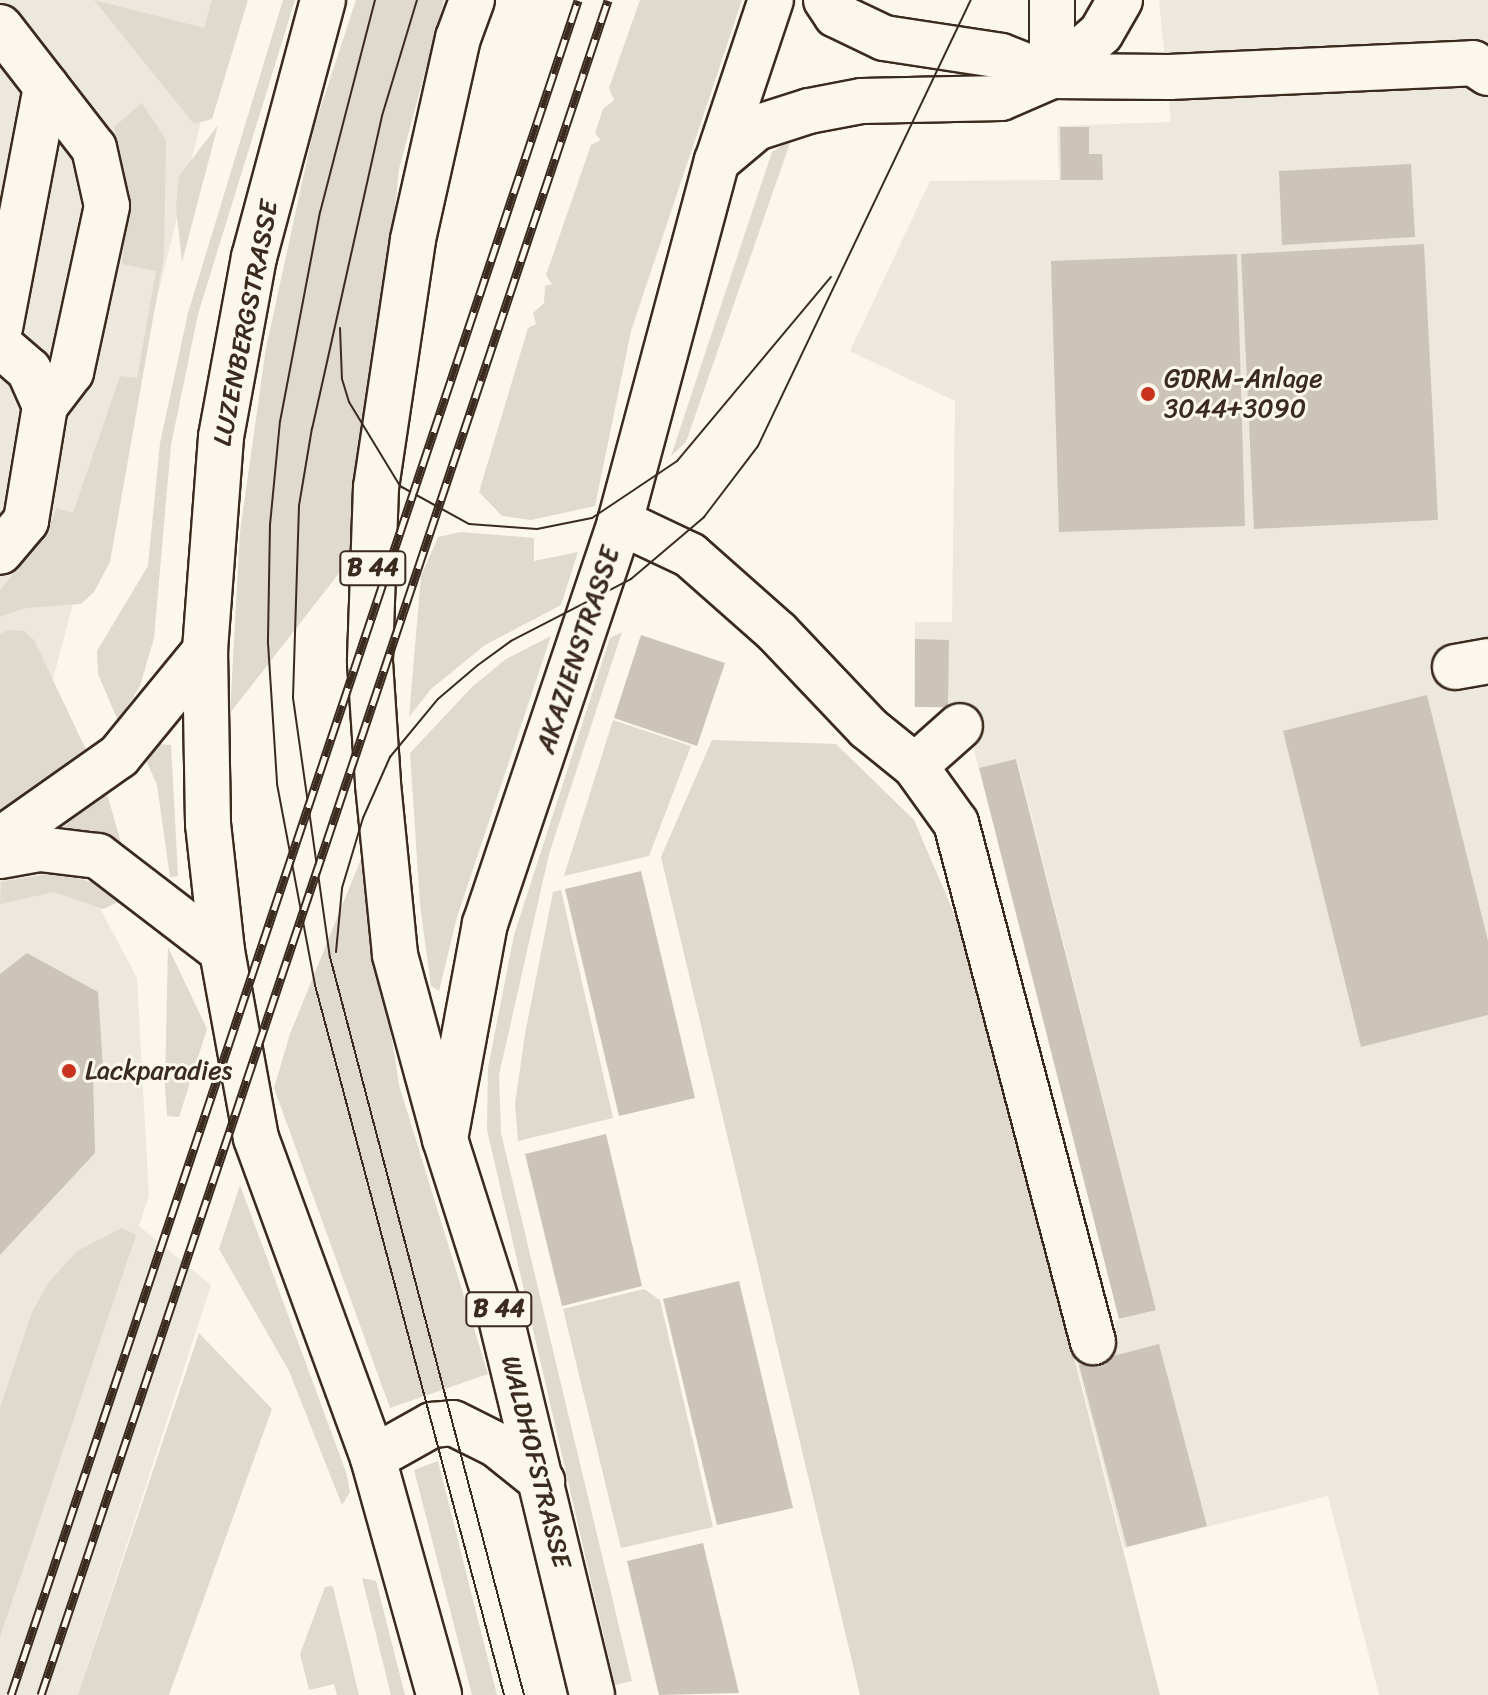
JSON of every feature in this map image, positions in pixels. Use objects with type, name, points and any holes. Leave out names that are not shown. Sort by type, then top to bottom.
[{"type":"main road","points":[[0,16],[11,0]]},
{"type":"main road","name":"LUZENBERGSTRASSE","points":[[323,0],[254,257],[221,437],[205,651],[208,824],[222,951],[256,1138],[373,1458]]},
{"type":"main road","name":"B 44","points":[[445,1139],[395,955],[370,662],[376,487],[408,271],[458,38],[472,0]]},
{"type":"main road","name":"AKAZIENSTRASSE","points":[[445,1139],[485,924],[620,522],[717,161],[771,0]]},
{"type":"main road","points":[[826,0],[836,15],[884,38],[1001,56],[1052,76],[1169,77],[1473,63],[1488,73]]},
{"type":"main road","points":[[1052,0],[1052,76]]},
{"type":"main road","points":[[717,161],[756,128],[809,111],[862,101],[1001,98],[1052,76],[1101,33],[1120,0]]},
{"type":"main road","points":[[0,27],[94,148],[107,206],[71,372],[45,406],[26,521],[0,552]]},
{"type":"main road","points":[[0,328],[46,86]]},
{"type":"main road","points":[[0,345],[29,370],[45,406]]},
{"type":"main road","points":[[620,522],[690,555],[777,632],[868,728],[915,766],[956,823],[1093,1342]]},
{"type":"main road","points":[[0,840],[119,756],[205,651]]},
{"type":"main road","points":[[915,766],[960,726]]},
{"type":"main road","points":[[0,856],[40,849],[98,856],[152,892],[222,951]]},
{"type":"main road","name":"WALDHOFSTRASSE","points":[[445,1139],[498,1306],[592,1695]]},
{"type":"main road","points":[[439,1695],[373,1458],[432,1425],[453,1423],[497,1445],[542,1481]]},
{"type":"shaded area","points":[[0,0],[242,0],[203,113],[137,379],[133,379],[28,773],[137,978],[149,1196],[139,1226],[211,1285],[78,1695],[0,1695]]},
{"type":"shaded area","points":[[94,0],[204,28],[212,0],[248,0],[212,119],[194,124]]},
{"type":"shaded area","points":[[283,0],[295,0],[198,314],[171,445],[154,638],[140,686],[118,721],[98,674],[97,651],[148,566],[160,443],[188,313]]},
{"type":"shaded area","points":[[356,0],[444,0],[399,169],[361,545],[230,713],[240,532],[266,348],[314,128]]},
{"type":"shaded area","points":[[640,0],[742,0],[631,331],[595,506],[531,520],[502,516],[479,492],[528,328],[536,324],[533,313],[544,303],[545,286],[552,284],[546,275],[591,145],[601,140],[595,133],[603,109],[614,100],[609,88]]},
{"type":"shaded area","points":[[1159,0],[1488,0],[1488,1695],[1379,1695],[1328,1496],[1124,1548],[1076,1360],[1116,1348],[1115,1321],[1156,1309],[1017,759],[979,769],[973,746],[948,708],[914,707],[915,622],[952,622],[955,401],[850,351],[930,181],[1059,180],[1057,126],[1171,122]]},
{"type":"shaded area","points":[[142,103],[166,140],[164,256],[110,562],[94,592],[81,604],[25,608],[0,617],[0,590],[45,536],[57,508],[73,513],[120,376],[137,378],[156,271],[122,264],[128,193],[114,127]]},
{"type":"shaded area","points":[[218,125],[182,262],[176,207],[179,176]]},
{"type":"shaded area","points":[[791,140],[686,442],[671,456],[772,152]]},
{"type":"shaded area","points":[[461,532],[534,538],[534,561],[578,552],[561,605],[485,645],[431,689],[409,717],[421,576],[438,537]]},
{"type":"shaded area","points":[[8,630],[24,631],[34,640],[88,754],[0,811],[0,634]]},
{"type":"shaded area","points":[[622,632],[549,854],[499,1075],[501,1133],[632,1681],[615,1685],[487,1130],[488,1068],[514,935],[610,638]]},
{"type":"shaded area","points":[[551,636],[457,917],[439,991],[431,986],[420,904],[410,753],[472,687],[506,659]]},
{"type":"shaded area","points":[[613,720],[691,746],[649,856],[564,876]]},
{"type":"shaded area","points":[[712,740],[836,744],[914,820],[971,953],[1160,1695],[860,1695],[661,857]]},
{"type":"shaded area","points":[[156,744],[171,745],[178,876],[170,877],[157,785],[145,758]]},
{"type":"shaded area","points":[[107,794],[122,846],[66,831],[62,821]]},
{"type":"shaded area","points":[[363,854],[399,1085],[488,1374],[390,1408],[274,1088],[290,1034]]},
{"type":"shaded area","points":[[55,873],[100,884],[125,899],[103,909],[54,892],[0,904],[1,882]]},
{"type":"shaded area","points":[[561,890],[613,1118],[518,1141],[515,1104],[525,1034],[553,892]]},
{"type":"shaded area","points":[[168,947],[207,1029],[179,1117],[167,1116],[165,1086]]},
{"type":"shaded area","points":[[240,1185],[346,1472],[350,1492],[342,1505],[289,1371],[219,1249]]},
{"type":"shaded area","points":[[122,1228],[136,1235],[0,1637],[0,1408],[32,1312],[49,1282],[77,1251]]},
{"type":"shaded area","points":[[644,1289],[660,1300],[713,1527],[621,1548],[563,1309]]},
{"type":"shaded area","points":[[199,1333],[272,1409],[169,1695],[78,1695]]},
{"type":"shaded area","points":[[438,1461],[497,1695],[472,1695],[414,1470]]},
{"type":"shaded area","points":[[362,1578],[376,1581],[405,1695],[391,1695]]},
{"type":"shaded area","points":[[331,1586],[359,1695],[337,1695],[334,1684],[309,1690],[300,1654],[325,1587]]},
{"type":"building","points":[[1060,127],[1089,127],[1089,154],[1102,154],[1103,180],[1061,180]]},
{"type":"building","points":[[1411,164],[1415,237],[1282,245],[1279,171]]},
{"type":"building","points":[[1424,244],[1438,520],[1254,529],[1241,254]]},
{"type":"building","name":"GDRM-Anlage 3044+3090","points":[[1237,254],[1245,526],[1059,532],[1051,261]]},
{"type":"building","points":[[641,635],[725,663],[697,746],[614,718]]},
{"type":"building","points":[[915,639],[949,640],[948,707],[915,707]]},
{"type":"building","points":[[1427,695],[1488,941],[1488,1015],[1361,1047],[1283,731]]},
{"type":"building","points":[[1016,759],[1156,1310],[1119,1319],[979,768]]},
{"type":"building","points":[[641,871],[695,1098],[619,1116],[565,889]]},
{"type":"building","points":[[27,953],[98,992],[103,1067],[93,1074],[95,1153],[0,1255],[0,974]]},
{"type":"building","points":[[606,1134],[642,1286],[562,1306],[525,1154]]},
{"type":"building","points":[[739,1281],[793,1508],[717,1525],[663,1299]]},
{"type":"building","points":[[1159,1344],[1207,1526],[1127,1547],[1079,1365]]},
{"type":"building","points":[[703,1543],[739,1693],[659,1695],[627,1561]]},
{"type":"tram line","points":[[375,0],[320,212],[280,421],[270,524],[268,643],[277,784],[315,985],[504,1695]]},
{"type":"tram line","points":[[417,0],[382,116],[312,428],[299,506],[293,698],[330,957],[524,1695]]},
{"type":"tram line","points":[[336,952],[342,888],[363,818],[390,757],[438,699],[511,641],[631,579],[704,517],[758,446],[971,0]]},
{"type":"tram line","points":[[340,328],[342,379],[349,402],[400,486],[469,524],[537,529],[592,518],[677,461],[831,277]]},
{"type":"railway","points":[[11,1695],[578,0]]},
{"type":"railway","points":[[41,1695],[608,0]]},
{"type":"place","name":"GDRM-Anlage 3044+3090","points":[[1148,394]]},
{"type":"place","name":"Lackparadies","points":[[69,1071]]}]
